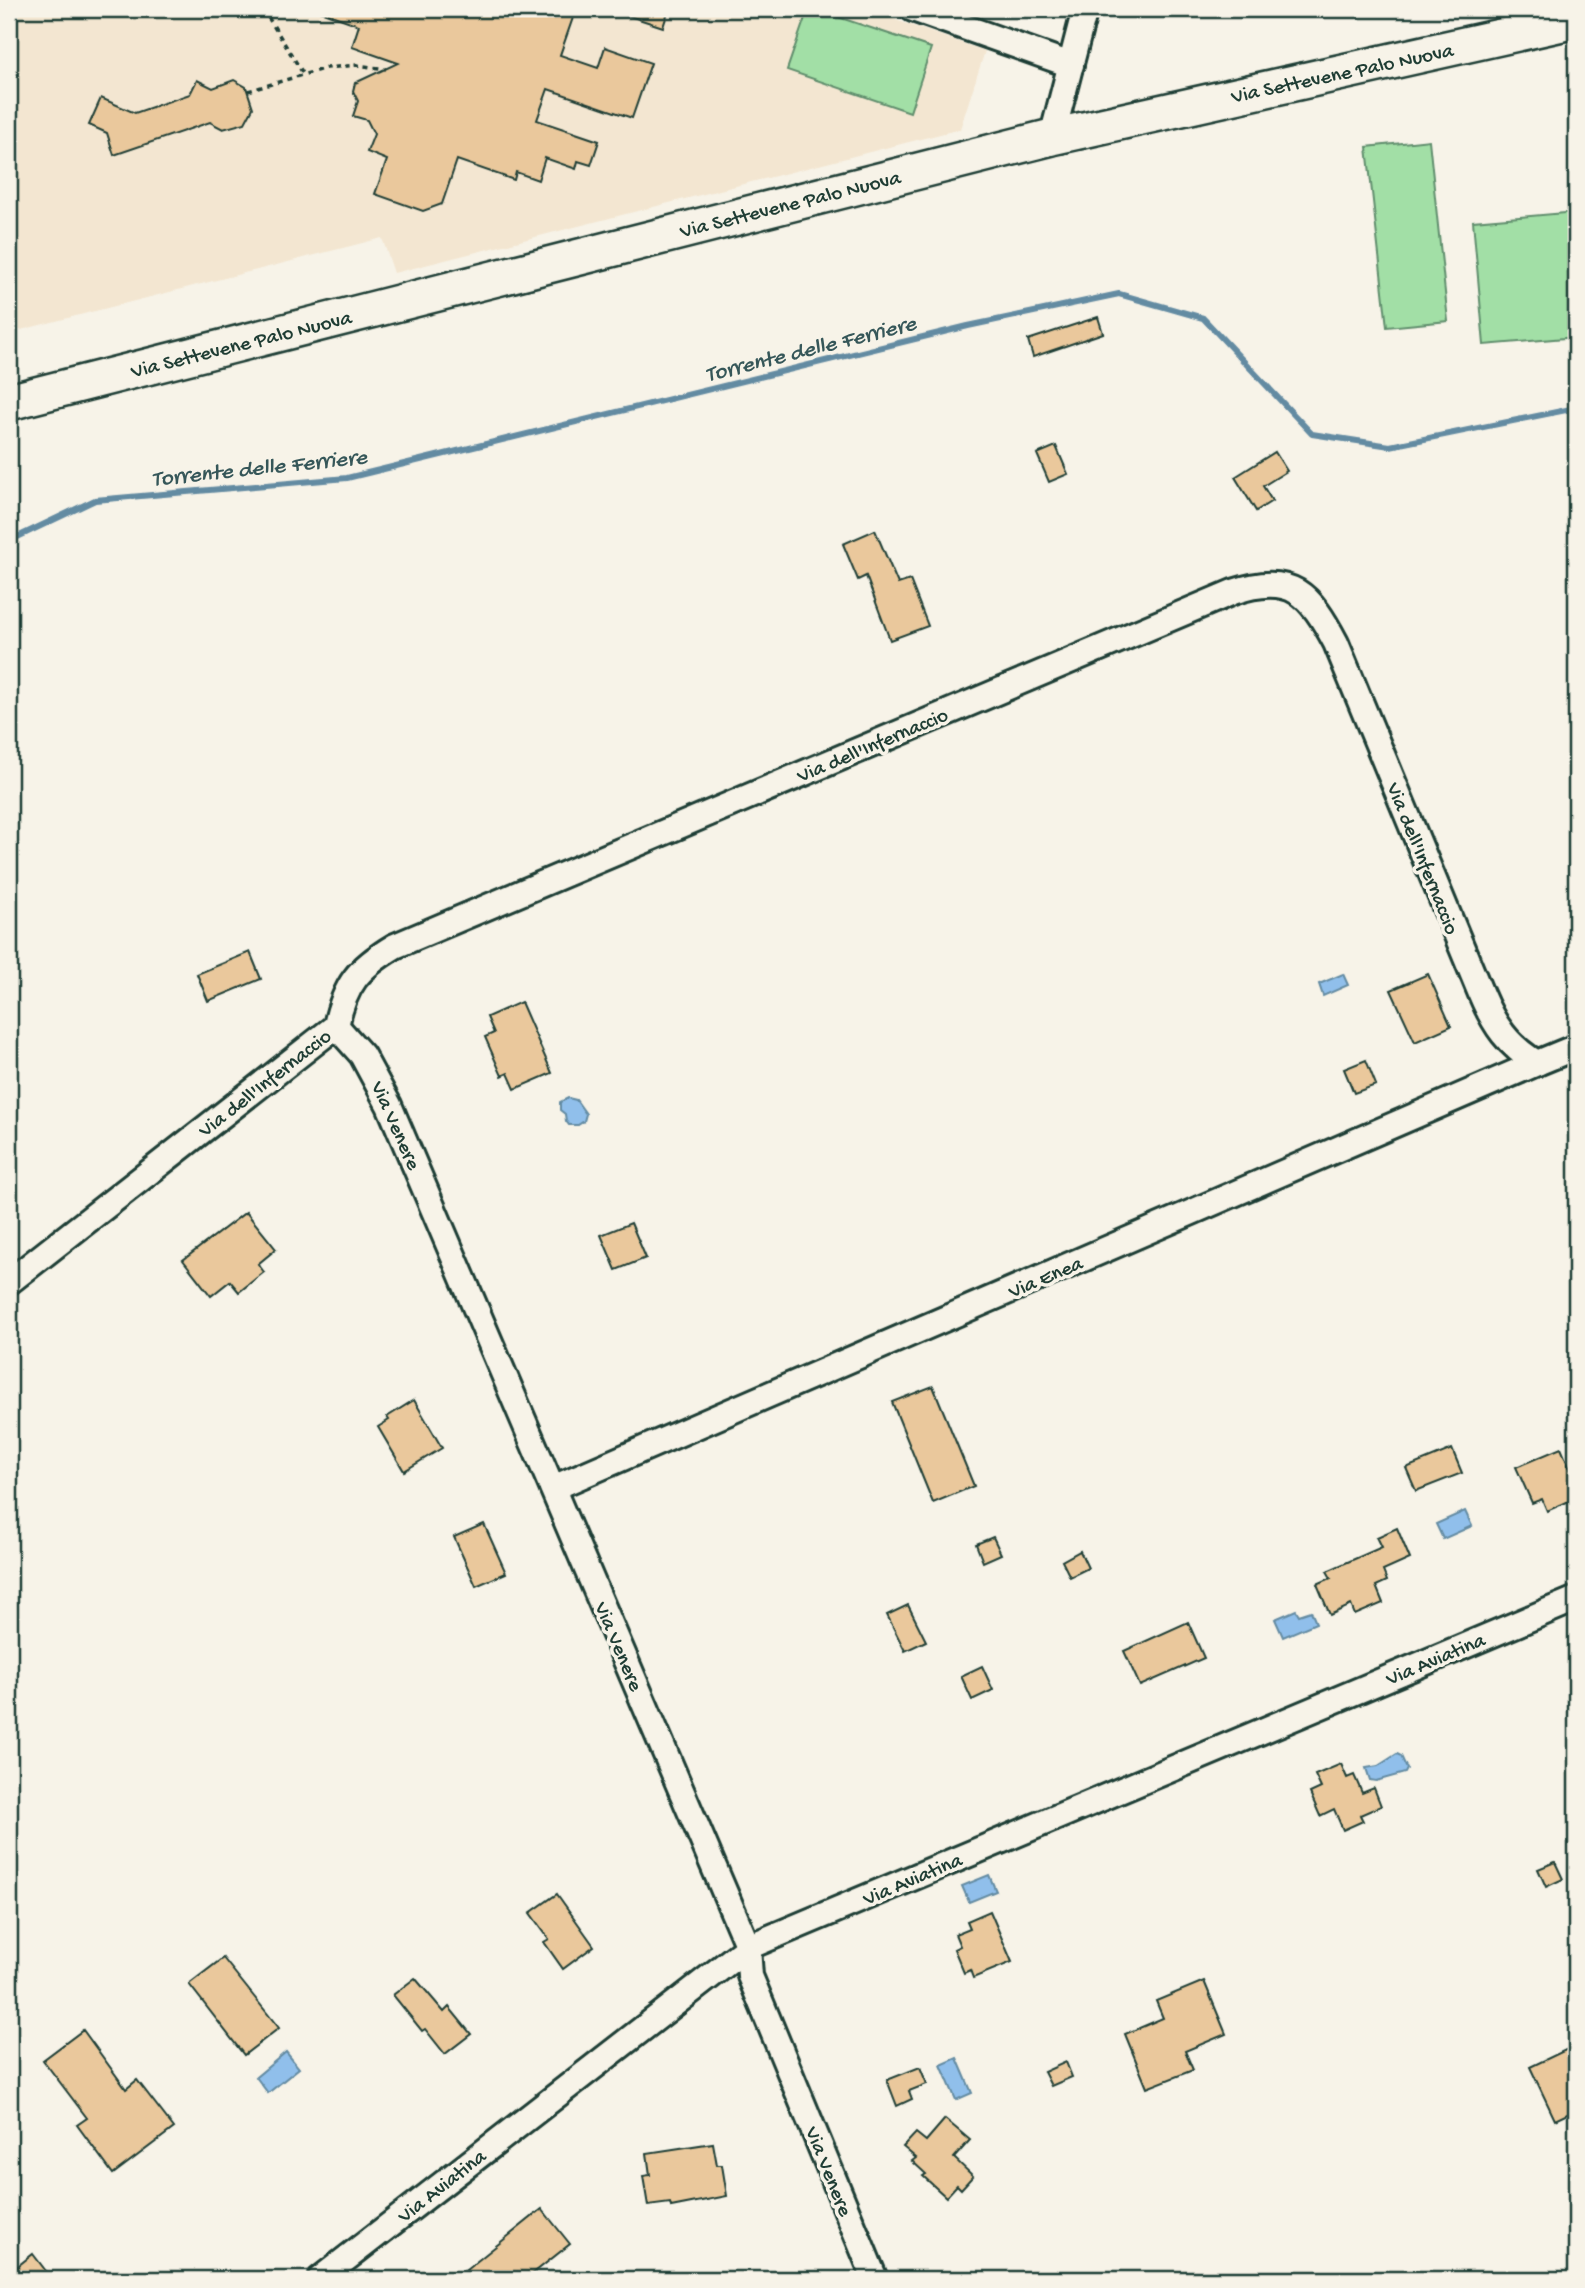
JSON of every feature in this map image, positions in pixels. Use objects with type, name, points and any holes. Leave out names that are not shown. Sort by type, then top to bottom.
[{"type":"main road","name":"Via Settevene Palo Nuova","points":[[9,402],[1052,137],[1576,20]]},
{"type":"street","points":[[913,9],[1071,65]]},
{"type":"street","points":[[1052,137],[1085,9]]},
{"type":"street","name":"Via dell'Infernaccio","points":[[9,1282],[336,1026],[351,981],[370,962],[394,946],[1233,592],[1266,584],[1289,588],[1302,594],[1311,601],[1323,619],[1341,656],[1490,1015],[1512,1047],[1537,1063]]},
{"type":"street","name":"Via Venere","points":[[336,1026],[362,1055],[385,1094],[748,1947],[750,1976],[875,2279]]},
{"type":"street","points":[[1537,1063],[1576,1046]]},
{"type":"street","name":"Via Enea","points":[[553,1488],[1537,1063]]},
{"type":"street","name":"Via Aviatina","points":[[320,2279],[748,1947],[1576,1599]]},
{"type":"path","points":[[263,9],[304,75]]},
{"type":"path","points":[[795,9],[807,13]]},
{"type":"path","points":[[248,91],[326,68],[357,65],[386,69]]},
{"type":"shaded area","points":[[9,9],[864,9],[985,51],[960,129],[394,273],[382,238],[9,333]]},
{"type":"green space","points":[[808,9],[931,48],[910,112],[787,70]]},
{"type":"green space","points":[[1429,140],[1448,321],[1387,327],[1367,147]]},
{"type":"green space","points":[[1576,212],[1576,337],[1484,345],[1473,221]]},
{"type":"water","points":[[1343,974],[1348,985],[1323,996],[1319,984]]},
{"type":"water","points":[[568,1098],[576,1100],[586,1114],[584,1121],[578,1125],[569,1125],[565,1114],[560,1110],[560,1102]]},
{"type":"water","points":[[1465,1511],[1472,1526],[1443,1539],[1436,1524]]},
{"type":"water","points":[[1296,1610],[1299,1615],[1311,1611],[1316,1623],[1283,1637],[1275,1619]]},
{"type":"water","points":[[1397,1754],[1401,1756],[1407,1769],[1405,1773],[1376,1781],[1370,1780],[1366,1768],[1378,1766]]},
{"type":"water","points":[[989,1875],[996,1891],[969,1902],[962,1886]]},
{"type":"water","points":[[286,2052],[299,2068],[268,2093],[256,2077]]},
{"type":"water","points":[[957,2058],[972,2093],[956,2100],[941,2065]]},
{"type":"building","points":[[320,9],[459,9],[475,14],[477,9],[576,9],[560,55],[598,68],[605,47],[651,63],[632,118],[548,89],[537,120],[599,141],[591,165],[578,161],[576,169],[545,158],[538,180],[516,172],[514,180],[457,160],[442,204],[423,211],[375,194],[387,160],[367,152],[374,134],[367,120],[353,116],[358,101],[353,91],[355,83],[398,63],[352,47],[359,25]]},
{"type":"building","points":[[617,9],[669,9],[663,27],[617,12]]},
{"type":"building","points":[[197,80],[213,88],[234,80],[246,87],[253,108],[245,123],[223,129],[210,122],[114,155],[107,133],[89,125],[101,98],[135,113],[190,94]]},
{"type":"building","points":[[1098,317],[1103,333],[1033,357],[1028,340]]},
{"type":"building","points":[[1056,446],[1068,474],[1049,482],[1037,454]]},
{"type":"building","points":[[1275,452],[1287,471],[1263,486],[1272,501],[1256,511],[1235,477]]},
{"type":"building","points":[[875,530],[898,584],[910,580],[928,626],[890,640],[866,576],[858,580],[843,544]]},
{"type":"building","points":[[250,952],[261,979],[208,1001],[197,974]]},
{"type":"building","points":[[1428,974],[1451,1026],[1415,1042],[1391,990]]},
{"type":"building","points":[[521,1002],[552,1073],[515,1089],[508,1073],[502,1076],[485,1037],[494,1033],[487,1017]]},
{"type":"building","points":[[1366,1060],[1376,1085],[1354,1093],[1344,1069]]},
{"type":"building","points":[[246,1212],[276,1249],[258,1264],[264,1272],[239,1292],[230,1281],[211,1296],[183,1260]]},
{"type":"building","points":[[631,1223],[646,1258],[616,1270],[601,1235]]},
{"type":"building","points":[[933,1386],[974,1486],[933,1503],[892,1402]]},
{"type":"building","points":[[414,1400],[442,1448],[404,1471],[378,1427],[389,1420],[387,1417]]},
{"type":"building","points":[[1561,1448],[1576,1483],[1576,1498],[1547,1511],[1542,1499],[1532,1503],[1516,1467]]},
{"type":"building","points":[[1452,1449],[1462,1473],[1416,1491],[1406,1468]]},
{"type":"building","points":[[484,1524],[506,1573],[476,1586],[454,1537]]},
{"type":"building","points":[[1397,1528],[1410,1559],[1383,1571],[1387,1581],[1376,1586],[1383,1603],[1355,1615],[1351,1605],[1330,1615],[1317,1584],[1331,1578],[1327,1571],[1382,1547],[1377,1537]]},
{"type":"building","points":[[993,1537],[1001,1554],[983,1562],[976,1544]]},
{"type":"building","points":[[1080,1551],[1088,1568],[1070,1577],[1062,1561]]},
{"type":"building","points":[[908,1605],[926,1641],[905,1651],[887,1615]]},
{"type":"building","points":[[1188,1622],[1204,1658],[1140,1686],[1124,1651]]},
{"type":"building","points":[[982,1666],[993,1690],[972,1700],[961,1676]]},
{"type":"building","points":[[1341,1764],[1347,1778],[1354,1775],[1362,1793],[1374,1788],[1381,1806],[1360,1815],[1363,1821],[1343,1830],[1334,1809],[1320,1816],[1310,1793],[1321,1788],[1315,1775]]},
{"type":"building","points":[[1555,1862],[1563,1879],[1546,1887],[1538,1869]]},
{"type":"building","points":[[557,1894],[594,1946],[563,1969],[544,1942],[549,1939],[530,1913]]},
{"type":"building","points":[[990,1911],[1012,1962],[973,1978],[970,1970],[964,1973],[954,1949],[960,1946],[955,1934],[970,1928],[967,1921]]},
{"type":"building","points":[[223,1958],[279,2028],[244,2055],[189,1984]]},
{"type":"building","points":[[415,1978],[444,2012],[449,2007],[471,2034],[445,2054],[393,1995]]},
{"type":"building","points":[[1204,1981],[1226,2034],[1185,2051],[1193,2070],[1147,2088],[1125,2034],[1163,2018],[1156,2001]]},
{"type":"building","points":[[83,2030],[126,2089],[137,2080],[174,2128],[113,2174],[77,2125],[87,2118],[43,2060]]},
{"type":"building","points":[[1576,2045],[1576,2110],[1555,2120],[1530,2067]]},
{"type":"building","points":[[1066,2062],[1072,2077],[1051,2086],[1044,2072]]},
{"type":"building","points":[[920,2067],[927,2084],[909,2091],[912,2099],[897,2106],[887,2080]]},
{"type":"building","points":[[945,2119],[970,2140],[954,2158],[973,2176],[961,2189],[957,2185],[946,2197],[923,2176],[926,2174],[912,2161],[916,2158],[903,2147],[916,2133],[926,2141]]},
{"type":"building","points":[[713,2143],[717,2165],[722,2165],[727,2196],[671,2207],[670,2203],[648,2206],[643,2176],[650,2175],[647,2153]]},
{"type":"building","points":[[542,2209],[570,2244],[526,2279],[474,2279],[466,2270]]},
{"type":"building","points":[[33,2254],[52,2279],[9,2279],[9,2273]]},
{"type":"waterway","name":"Torrente delle Ferriere","points":[[9,541],[95,500],[347,478],[968,326],[1119,294],[1203,318],[1312,434],[1390,446],[1576,408]]}]
